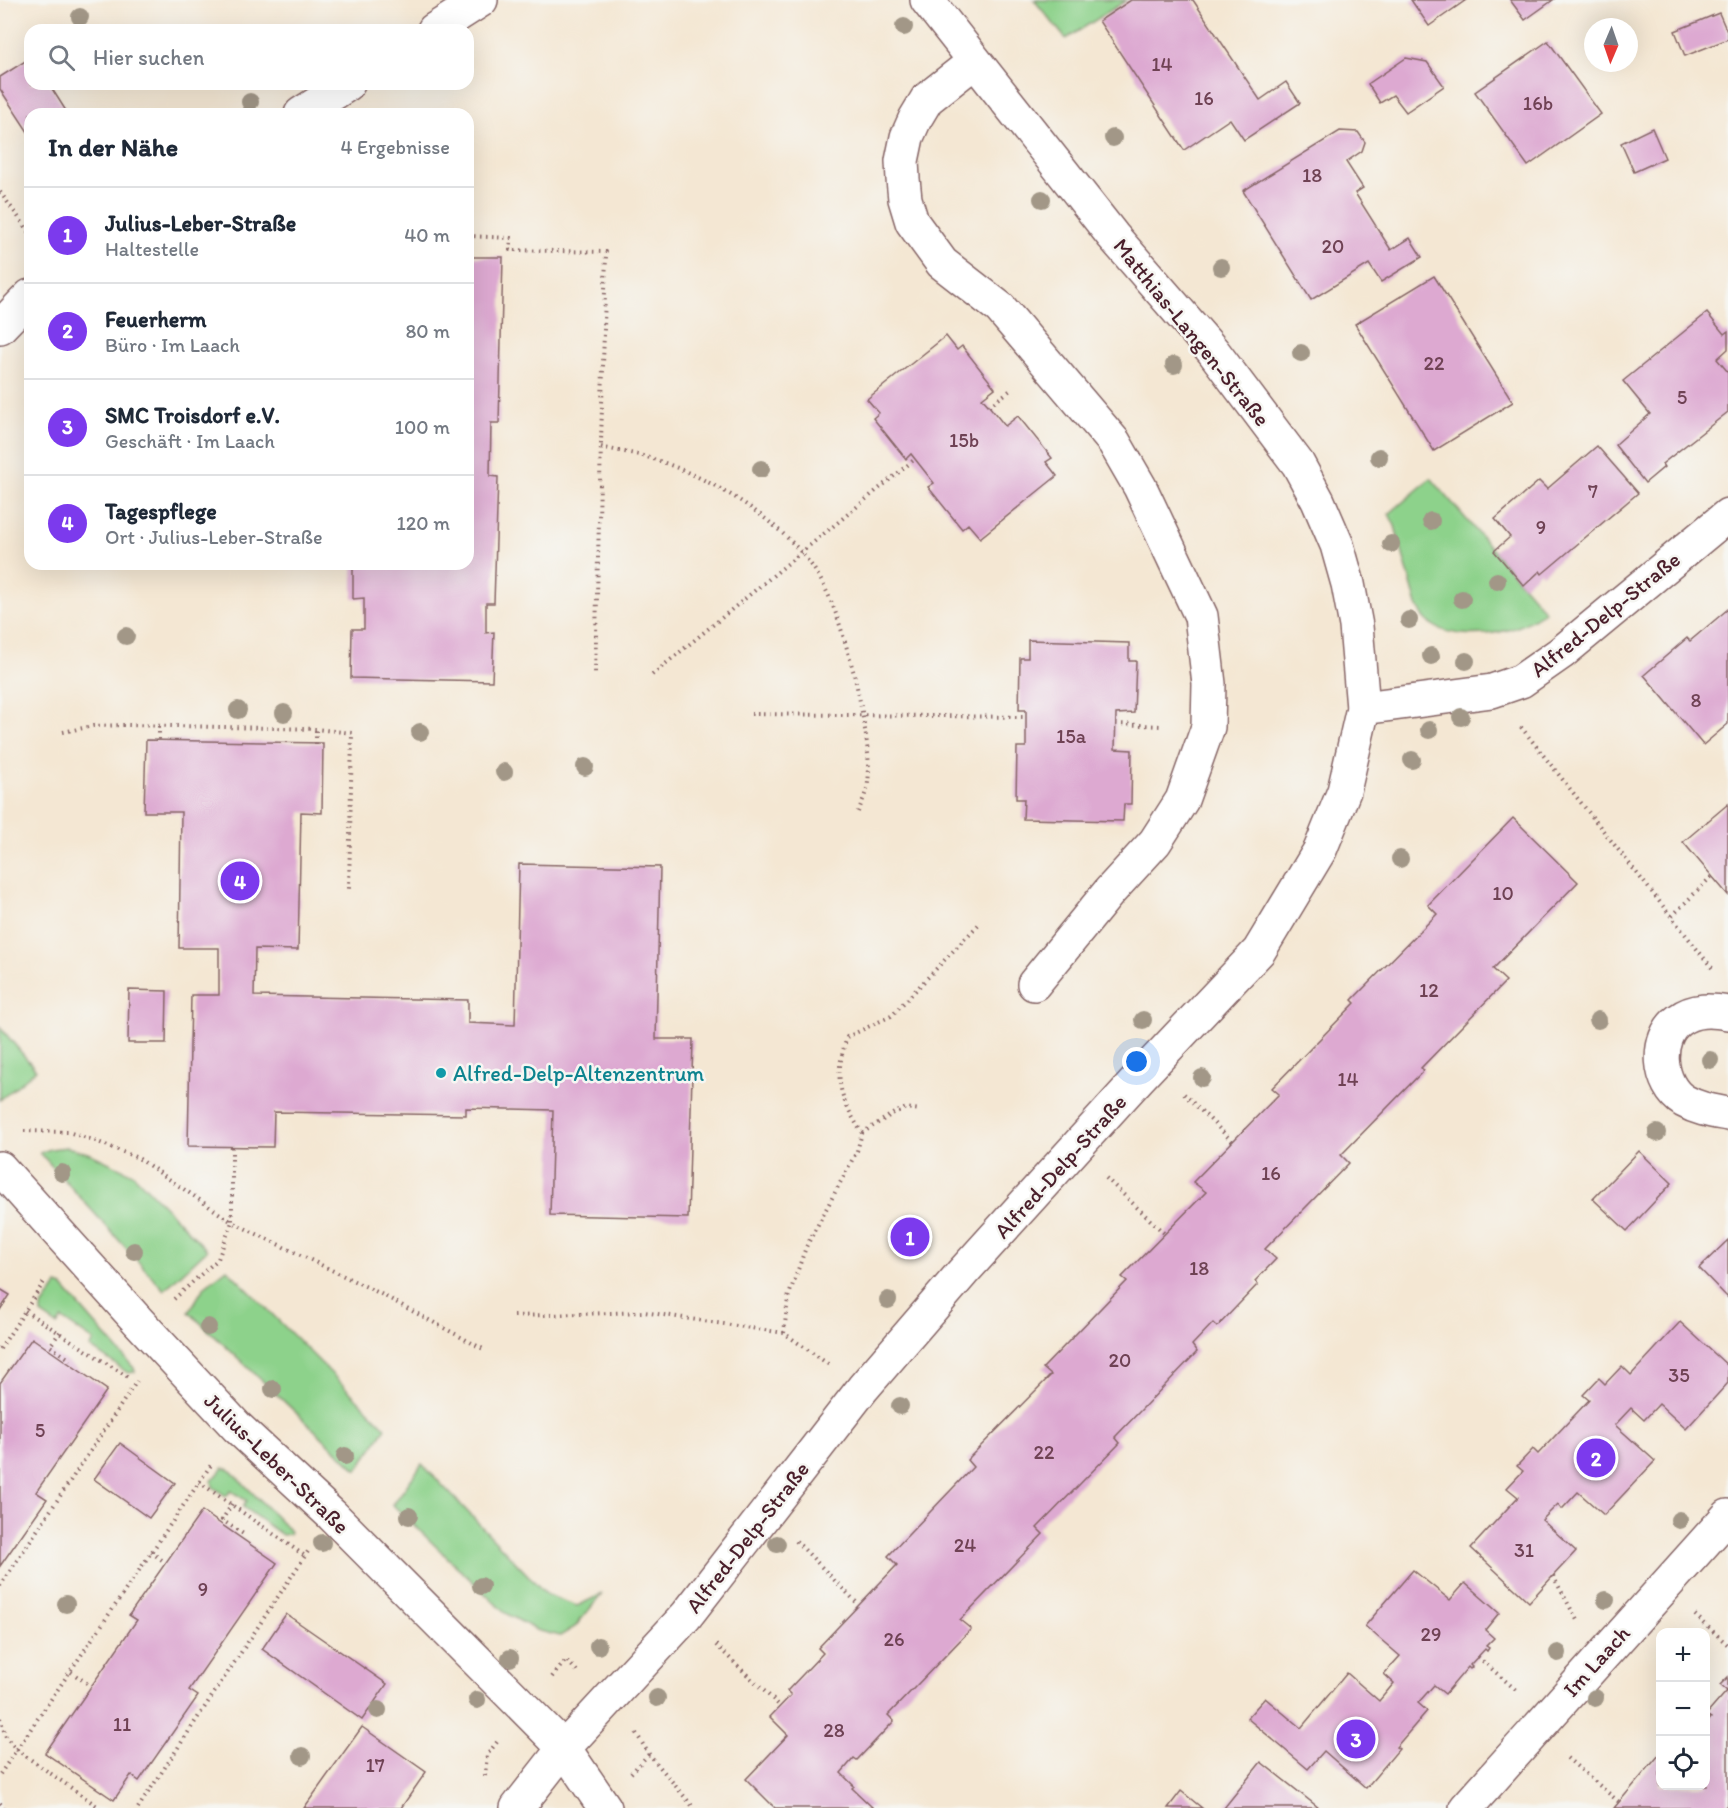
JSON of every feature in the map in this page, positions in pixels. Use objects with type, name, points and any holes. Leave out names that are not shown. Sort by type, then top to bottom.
[{"type":"street","points":[[443,24],[481,0]]},
{"type":"street","name":"Matthias-Langen-Straße","points":[[927,0],[1113,236],[1213,351],[1299,464],[1337,545],[1356,626],[1363,708]]},
{"type":"street","points":[[974,62],[927,99],[907,137],[902,160],[903,179],[905,199],[912,222],[942,263],[1000,308],[1114,442],[1140,487],[1201,616],[1209,684],[1208,727],[1182,800],[1155,842],[1110,891],[1034,984]]},
{"type":"street","points":[[310,108],[339,90]]},
{"type":"street","points":[[0,327],[24,302]]},
{"type":"street","name":"Alfred-Delp-Straße","points":[[517,1808],[564,1748],[686,1616],[862,1389],[963,1272],[1259,951],[1320,850],[1344,791],[1363,708],[1492,691],[1521,681],[1561,654],[1728,515]]},
{"type":"street","points":[[1728,1013],[1697,1012],[1679,1020],[1668,1034],[1662,1055],[1668,1083],[1682,1100],[1703,1110],[1728,1114]]},
{"type":"street","name":"Julius-Leber-Straße","points":[[0,1168],[237,1426],[332,1515],[564,1748],[605,1808]]},
{"type":"street","name":"Im Laach","points":[[1466,1808],[1728,1516]]},
{"type":"path","points":[[0,192],[24,224]]},
{"type":"path","points":[[474,236],[511,237],[510,250],[606,252],[595,673]]},
{"type":"path","points":[[601,447],[650,458],[692,474],[747,505],[783,533],[802,553],[825,587],[857,686],[868,753],[868,782],[858,812]]},
{"type":"path","points":[[652,675],[915,459]]},
{"type":"path","points":[[1492,691],[1710,964],[1715,975]]},
{"type":"path","points":[[751,714],[1026,717]]},
{"type":"path","points":[[63,732],[93,726],[159,726],[316,729],[352,733],[349,889]]},
{"type":"path","points":[[159,726],[159,741]]},
{"type":"path","points":[[316,729],[316,744]]},
{"type":"path","points":[[1672,916],[1712,876]]},
{"type":"path","points":[[862,1133],[844,1102],[840,1089],[842,1054],[847,1037],[891,1016],[980,924]]},
{"type":"path","points":[[1153,1065],[1233,1142]]},
{"type":"path","points":[[784,1333],[788,1298],[806,1247],[856,1151],[862,1133],[906,1108],[920,1110]]},
{"type":"path","points":[[17,1131],[68,1132],[138,1158],[232,1222],[377,1292],[485,1350]]},
{"type":"path","points":[[0,1586],[135,1383],[152,1336],[218,1260],[232,1222],[232,1147]]},
{"type":"path","points":[[1075,1149],[1165,1233]]},
{"type":"path","points":[[0,1349],[69,1245]]},
{"type":"path","points":[[25,1311],[135,1383]]},
{"type":"path","points":[[514,1316],[644,1312],[784,1333],[862,1389]]},
{"type":"path","points":[[60,1332],[50,1346],[71,1360]]},
{"type":"path","points":[[0,1774],[237,1426]]},
{"type":"path","points":[[200,1482],[305,1556]]},
{"type":"path","points":[[232,1504],[222,1520],[244,1535]]},
{"type":"path","points":[[767,1512],[859,1605]]},
{"type":"path","points":[[138,1808],[332,1515]]},
{"type":"path","points":[[151,1552],[166,1563]]},
{"type":"path","points":[[686,1616],[781,1707]]},
{"type":"path","points":[[1478,1657],[1619,1803]]},
{"type":"path","points":[[70,1672],[91,1686]]},
{"type":"path","points":[[607,1701],[641,1738],[649,1754],[694,1808]]},
{"type":"path","points":[[0,1718],[6,1737],[17,1750],[100,1808]]},
{"type":"path","points":[[0,1803],[4,1808]]},
{"type":"green space","points":[[1034,0],[1127,0],[1066,39]]},
{"type":"green space","points":[[1431,478],[1545,611],[1518,627],[1479,634],[1448,632],[1426,620],[1417,605],[1395,526],[1389,514]]},
{"type":"green space","points":[[0,1027],[36,1070],[0,1100]]},
{"type":"green space","points":[[67,1147],[91,1154],[133,1174],[207,1250],[164,1290],[40,1153]]},
{"type":"green space","points":[[227,1269],[386,1428],[357,1470],[189,1312],[204,1287]]},
{"type":"green space","points":[[57,1285],[63,1287],[134,1368],[135,1372],[128,1373],[90,1347],[94,1341],[62,1319],[57,1325],[41,1314],[41,1308]]},
{"type":"green space","points":[[422,1464],[547,1595],[577,1606],[602,1594],[575,1627],[560,1636],[536,1630],[505,1613],[393,1505]]},
{"type":"green space","points":[[223,1468],[229,1469],[288,1529],[289,1534],[282,1535],[243,1507],[247,1501],[231,1491],[226,1496],[213,1487],[212,1481]]},
{"type":"building","points":[[1131,0],[1193,0],[1260,100],[1286,82],[1300,103],[1244,140],[1230,119],[1184,150],[1099,21]]},
{"type":"building","points":[[1411,0],[1466,0],[1429,26]]},
{"type":"building","points":[[1510,0],[1553,0],[1525,20]]},
{"type":"building","points":[[1719,13],[1728,39],[1685,56],[1675,31]]},
{"type":"building","points":[[1548,41],[1601,114],[1528,166],[1475,92]]},
{"type":"building","points":[[1406,58],[1427,62],[1444,86],[1406,112],[1393,95],[1380,103],[1368,84]]},
{"type":"building","points":[[24,62],[24,90],[53,90],[64,108],[24,108],[24,126],[0,89],[0,77]]},
{"type":"building","points":[[1652,128],[1665,158],[1634,172],[1621,143]]},
{"type":"building","points":[[1340,131],[1358,132],[1365,142],[1362,151],[1346,162],[1363,188],[1355,193],[1391,250],[1410,238],[1422,257],[1381,282],[1369,264],[1311,300],[1243,191]]},
{"type":"building","points":[[474,257],[503,257],[499,423],[491,423],[490,476],[498,477],[494,603],[486,603],[486,633],[494,632],[492,681],[351,678],[352,629],[364,629],[364,598],[353,599],[353,570],[474,570]]},
{"type":"building","points":[[1434,276],[1513,402],[1434,451],[1355,324]]},
{"type":"building","points":[[1707,313],[1724,334],[1728,331],[1728,349],[1717,359],[1728,372],[1728,412],[1662,464],[1664,467],[1645,483],[1615,445],[1650,414],[1623,381]]},
{"type":"building","points":[[946,336],[957,350],[962,346],[995,388],[982,398],[1005,426],[1018,416],[1052,458],[1046,462],[1057,476],[980,538],[968,524],[962,529],[928,487],[934,483],[911,454],[906,459],[873,418],[879,413],[867,399]]},
{"type":"building","points":[[1597,446],[1638,493],[1542,574],[1540,571],[1524,586],[1494,551],[1510,537],[1495,519],[1539,481],[1547,489]]},
{"type":"building","points":[[1728,609],[1728,724],[1703,745],[1644,675],[1687,638],[1690,641]]},
{"type":"building","points":[[1028,640],[1129,643],[1129,661],[1136,661],[1134,713],[1116,714],[1115,749],[1132,750],[1131,804],[1124,804],[1123,821],[1023,819],[1024,799],[1016,799],[1017,747],[1026,747],[1026,710],[1019,710],[1020,658],[1028,658]]},
{"type":"building","name":"Alfred-Delp-Altenzentrum","points":[[146,740],[323,743],[322,813],[301,812],[298,950],[255,949],[254,996],[468,1000],[468,1023],[515,1025],[519,864],[660,867],[656,1039],[693,1039],[688,1218],[550,1215],[553,1110],[466,1108],[466,1115],[274,1112],[273,1147],[188,1146],[191,995],[219,995],[219,948],[179,948],[181,812],[144,812]]},
{"type":"building","points":[[1728,804],[1728,895],[1683,842]]},
{"type":"building","points":[[1513,818],[1578,882],[1493,969],[1506,981],[1421,1068],[1424,1070],[1341,1155],[1349,1163],[1265,1249],[1276,1259],[1255,1281],[1258,1284],[1217,1327],[1213,1323],[1192,1345],[1197,1352],[1115,1437],[1120,1443],[1037,1528],[1043,1534],[960,1620],[971,1629],[888,1715],[894,1721],[857,1760],[854,1758],[841,1773],[854,1786],[852,1788],[873,1808],[775,1808],[746,1779],[788,1735],[770,1717],[791,1695],[787,1691],[823,1653],[818,1648],[897,1565],[888,1556],[973,1467],[967,1460],[1051,1375],[1043,1368],[1127,1281],[1122,1277],[1206,1192],[1193,1182],[1279,1094],[1272,1088],[1355,1003],[1352,1000],[1437,914],[1428,905]]},
{"type":"building","points":[[129,990],[167,991],[166,1043],[128,1043]]},
{"type":"building","points":[[1639,1151],[1672,1183],[1627,1231],[1593,1199]]},
{"type":"building","points":[[1728,1240],[1728,1298],[1699,1268]]},
{"type":"building","points":[[0,1289],[10,1295],[0,1310]]},
{"type":"building","points":[[1680,1322],[1728,1366],[1728,1383],[1686,1429],[1659,1404],[1644,1420],[1631,1408],[1615,1425],[1655,1461],[1604,1515],[1578,1492],[1562,1509],[1558,1504],[1542,1520],[1576,1551],[1529,1602],[1471,1548],[1518,1497],[1507,1488],[1523,1471],[1517,1466],[1533,1449],[1538,1454],[1589,1400],[1583,1395],[1599,1378],[1605,1384],[1622,1366],[1631,1375]]},
{"type":"building","points":[[32,1338],[107,1390],[36,1492],[47,1499],[0,1566],[0,1383]]},
{"type":"building","points":[[120,1443],[175,1483],[149,1518],[94,1479]]},
{"type":"building","points":[[202,1511],[277,1563],[189,1690],[198,1696],[139,1781],[131,1775],[114,1800],[45,1753],[137,1620],[129,1615]]},
{"type":"building","points":[[1413,1570],[1450,1600],[1465,1583],[1499,1613],[1485,1630],[1494,1638],[1486,1646],[1489,1648],[1487,1651],[1485,1649],[1470,1665],[1472,1667],[1470,1669],[1468,1667],[1445,1694],[1434,1685],[1418,1703],[1427,1711],[1396,1747],[1399,1749],[1366,1788],[1324,1751],[1308,1769],[1247,1718],[1265,1698],[1301,1728],[1347,1673],[1379,1701],[1394,1683],[1384,1674],[1400,1656],[1365,1626]]},
{"type":"building","points":[[286,1614],[387,1684],[362,1720],[262,1649]]},
{"type":"building","points":[[1728,1677],[1728,1804],[1724,1808],[1614,1808],[1656,1759],[1656,1790],[1710,1790],[1710,1710],[1727,1691],[1720,1685]]},
{"type":"building","points":[[362,1727],[426,1772],[401,1808],[304,1808]]},
{"type":"building","points":[[1261,1762],[1319,1808],[1224,1808]]},
{"type":"building","points":[[1181,1791],[1202,1808],[1168,1808]]},
{"type":"place","name":"Tagespflege","points":[[240,881]]},
{"type":"place","name":"Alfred-Delp-Altenzentrum","points":[[441,1073]]},
{"type":"place","name":"Julius-Leber-Straße","points":[[910,1237]]},
{"type":"place","name":"Feuerherm","points":[[1596,1458]]},
{"type":"place","name":"SMC Troisdorf e.V.","points":[[1356,1739]]}]
